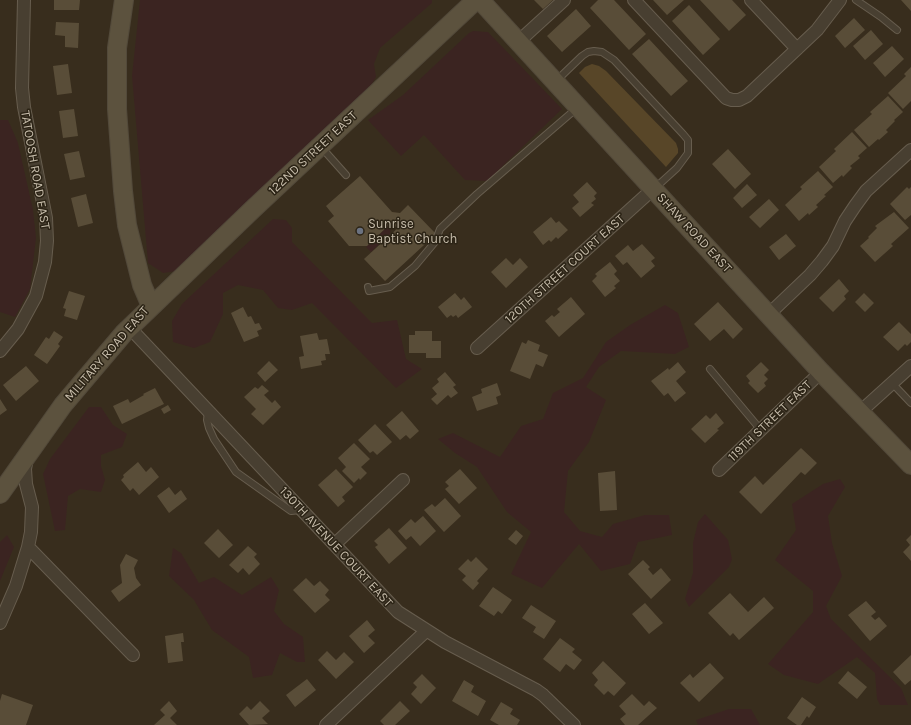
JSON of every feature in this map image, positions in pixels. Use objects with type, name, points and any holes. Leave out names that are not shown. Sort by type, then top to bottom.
[{"type":"main road","name":"MILITARY ROAD EAST","points":[[28,455],[75,389],[124,333],[151,306],[142,285],[129,233],[123,191],[117,109],[117,48],[124,0]]},
{"type":"main road","name":"122ND STREET EAST","points":[[151,306],[476,0]]},
{"type":"main road","name":"SHAW ROAD EAST","points":[[480,0],[821,372],[911,465]]},
{"type":"main road","points":[[0,494],[28,455]]},
{"type":"street","name":"TATOOSH ROAD EAST","points":[[0,351],[18,329],[36,296],[45,262],[47,241],[46,218],[24,107],[22,88],[24,0]]},
{"type":"street","points":[[518,42],[564,0]]},
{"type":"street","points":[[634,0],[726,98],[732,100],[738,100],[747,96],[818,30],[840,0]]},
{"type":"street","points":[[751,0],[797,49]]},
{"type":"street","points":[[769,314],[810,275],[822,261],[833,246],[845,221],[866,191],[911,150]]},
{"type":"street","name":"120TH STREET COURT EAST","points":[[477,348],[653,189]]},
{"type":"street","name":"130TH AVENUE COURT EAST","points":[[130,328],[398,612],[426,631],[536,690],[543,695],[571,724]]},
{"type":"street","points":[[860,412],[911,366]]},
{"type":"street","name":"119TH STREET EAST","points":[[719,470],[821,372]]},
{"type":"street","name":"MILITARY ROAD EAST","points":[[0,623],[16,586],[31,532],[32,507],[26,484],[25,469],[28,455]]},
{"type":"street","points":[[335,544],[403,480]]},
{"type":"street","points":[[28,547],[133,655]]},
{"type":"street","points":[[326,725],[426,631]]},
{"type":"lane","points":[[856,0],[897,30]]},
{"type":"lane","points":[[555,82],[588,52],[594,50],[602,52],[614,60],[683,134],[688,140],[688,153],[677,168],[653,189]]},
{"type":"lane","points":[[368,288],[369,291],[390,287],[415,266],[436,242],[440,229],[477,194],[578,107]]},
{"type":"lane","points":[[320,146],[346,175]]},
{"type":"lane","points":[[710,369],[760,429]]},
{"type":"lane","points":[[892,383],[911,403]]},
{"type":"lane","points":[[208,411],[207,420],[209,428],[217,444],[236,472],[291,511],[302,510]]},
{"type":"shaded area","points":[[140,0],[432,0],[432,3],[380,48],[374,64],[376,77],[367,92],[177,271],[163,273],[148,263],[132,76]]},
{"type":"shaded area","points":[[473,31],[488,32],[562,109],[487,181],[465,180],[424,135],[401,156],[368,120],[403,95],[469,33]]},
{"type":"shaded area","points":[[592,64],[599,66],[606,71],[676,143],[678,153],[666,167],[579,73],[585,67]]},
{"type":"shaded area","points":[[0,120],[8,120],[18,143],[33,210],[36,238],[30,289],[15,317],[0,312]]},
{"type":"shaded area","points":[[273,219],[286,220],[292,228],[292,242],[372,323],[397,320],[406,359],[422,369],[396,388],[312,303],[292,310],[278,308],[263,290],[238,285],[223,293],[223,314],[210,342],[194,348],[173,342],[172,321],[182,304]]},
{"type":"shaded area","points":[[389,225],[391,226],[390,234],[371,252],[366,247]]},
{"type":"shaded area","points":[[665,305],[678,313],[689,347],[675,354],[621,351],[599,367],[586,387],[606,400],[589,442],[568,471],[564,512],[580,531],[602,537],[613,524],[645,515],[669,515],[672,535],[638,542],[630,564],[601,571],[579,544],[542,588],[511,574],[531,532],[507,512],[477,467],[455,453],[438,439],[453,433],[500,457],[521,426],[543,419],[553,393],[583,378],[606,342],[630,325]]},
{"type":"shaded area","points":[[89,407],[101,407],[113,425],[127,434],[122,447],[101,455],[101,466],[105,480],[101,492],[80,489],[68,496],[65,530],[55,531],[43,474],[50,459]]},
{"type":"shaded area","points":[[840,479],[845,487],[828,516],[832,543],[842,576],[826,606],[831,619],[901,688],[908,705],[880,705],[877,699],[875,673],[857,657],[818,684],[784,675],[768,664],[813,612],[813,591],[775,560],[796,530],[792,504],[823,484]]},
{"type":"shaded area","points":[[705,514],[728,540],[732,559],[729,567],[689,607],[685,599],[693,573],[693,543],[698,522]]},
{"type":"shaded area","points":[[7,535],[14,547],[0,581],[0,542]]},
{"type":"shaded area","points":[[173,548],[181,553],[199,583],[214,577],[242,595],[271,577],[279,590],[274,611],[284,624],[303,637],[305,662],[297,662],[280,653],[272,675],[253,678],[249,657],[212,630],[194,600],[169,576]]},
{"type":"shaded area","points":[[729,709],[751,709],[760,725],[698,725],[696,720]]},
{"type":"building","points":[[54,0],[80,0],[79,10],[54,10]]},
{"type":"building","points":[[534,0],[553,0],[543,9]]},
{"type":"building","points":[[598,0],[614,0],[646,34],[629,50],[590,8]]},
{"type":"building","points":[[653,0],[684,0],[667,15]]},
{"type":"building","points":[[700,0],[732,0],[746,15],[729,31]]},
{"type":"building","points":[[901,0],[911,0],[911,11]]},
{"type":"building","points":[[689,5],[720,39],[703,55],[672,21]]},
{"type":"building","points":[[576,9],[591,26],[562,52],[547,36]]},
{"type":"building","points":[[854,18],[865,30],[845,48],[835,36]]},
{"type":"building","points":[[56,22],[79,23],[78,48],[65,47],[65,36],[55,35]]},
{"type":"building","points":[[871,30],[883,44],[865,60],[853,46]]},
{"type":"building","points":[[649,39],[688,81],[671,96],[632,54]]},
{"type":"building","points":[[892,46],[904,59],[885,77],[873,63]]},
{"type":"building","points":[[68,64],[72,93],[57,95],[53,66]]},
{"type":"building","points":[[911,67],[911,101],[903,109],[888,93],[906,76],[904,74]]},
{"type":"building","points":[[888,96],[903,112],[886,130],[888,132],[869,147],[854,130],[872,114],[870,112]]},
{"type":"building","points":[[74,109],[78,136],[63,138],[59,111]]},
{"type":"building","points":[[852,132],[867,148],[858,156],[860,158],[850,166],[852,168],[843,177],[842,175],[833,183],[819,167],[836,151],[834,149]]},
{"type":"building","points":[[728,149],[751,174],[735,189],[712,164]]},
{"type":"building","points":[[79,151],[85,177],[70,180],[64,154]]},
{"type":"building","points":[[818,171],[833,187],[816,205],[818,207],[799,221],[785,205],[802,189],[800,187]]},
{"type":"building","name":"Sunrise Baptist Church","points":[[360,176],[392,212],[400,213],[408,205],[436,234],[385,281],[364,259],[399,227],[389,225],[367,246],[349,246],[328,221],[334,216],[326,206]]},
{"type":"building","points":[[587,182],[597,193],[594,196],[596,199],[591,203],[594,205],[580,217],[572,208],[579,202],[573,195]]},
{"type":"building","points":[[747,184],[757,195],[742,208],[733,198]]},
{"type":"building","points":[[907,187],[909,189],[911,187],[911,215],[905,220],[890,204]]},
{"type":"building","points":[[86,194],[93,223],[78,227],[71,198]]},
{"type":"building","points":[[769,199],[779,210],[760,228],[749,217]]},
{"type":"building","points":[[894,212],[909,228],[891,244],[893,246],[875,262],[860,246],[877,228],[875,226]]},
{"type":"building","points":[[551,217],[556,223],[559,221],[568,230],[558,239],[556,237],[551,242],[549,240],[543,245],[533,232]]},
{"type":"building","points":[[786,234],[796,246],[779,260],[769,247]]},
{"type":"building","points":[[642,244],[655,258],[651,261],[655,266],[641,278],[627,262],[623,265],[615,256],[628,245],[633,251]]},
{"type":"building","points":[[506,258],[513,265],[520,258],[528,267],[506,288],[491,272]]},
{"type":"building","points":[[610,262],[617,271],[614,274],[620,281],[614,286],[616,288],[605,297],[592,281],[597,276],[595,274]]},
{"type":"building","points":[[839,279],[849,291],[844,296],[846,299],[833,312],[819,298]]},
{"type":"building","points":[[69,291],[85,296],[77,320],[64,316],[66,309],[63,308]]},
{"type":"building","points":[[455,293],[461,300],[464,297],[472,307],[458,318],[456,315],[453,317],[451,315],[447,318],[438,307]]},
{"type":"building","points":[[864,293],[874,303],[865,312],[855,302]]},
{"type":"building","points":[[571,297],[585,314],[559,337],[545,321],[552,315],[554,317],[560,312],[557,309]]},
{"type":"building","points":[[718,302],[743,329],[733,339],[724,329],[710,341],[694,324]]},
{"type":"building","points":[[243,307],[248,317],[251,316],[255,324],[259,323],[262,329],[257,331],[259,336],[244,342],[231,313]]},
{"type":"building","points":[[899,322],[911,334],[911,342],[907,346],[905,344],[898,351],[883,337]]},
{"type":"building","points":[[54,331],[63,337],[58,344],[60,346],[47,364],[34,355],[46,337],[49,339]]},
{"type":"building","points":[[415,331],[432,331],[432,341],[441,341],[441,358],[426,358],[426,353],[409,353],[409,335],[415,335]]},
{"type":"building","points":[[317,333],[319,340],[327,339],[330,354],[325,354],[326,360],[321,361],[322,365],[301,369],[299,357],[304,356],[300,336]]},
{"type":"building","points":[[528,340],[540,345],[538,351],[548,355],[543,367],[536,364],[530,379],[510,371],[522,342],[526,344]]},
{"type":"building","points":[[269,361],[278,370],[265,382],[257,373]]},
{"type":"building","points":[[678,362],[686,372],[676,381],[686,393],[675,402],[668,393],[664,396],[651,381],[668,368],[669,370]]},
{"type":"building","points":[[761,362],[769,370],[764,375],[768,379],[764,383],[766,386],[758,393],[748,383],[750,381],[746,376]]},
{"type":"building","points":[[26,366],[39,381],[16,401],[3,385]]},
{"type":"building","points":[[445,372],[456,385],[453,387],[458,393],[451,398],[448,395],[437,405],[431,399],[437,394],[432,388],[439,382],[437,379]]},
{"type":"building","points":[[497,383],[501,395],[496,397],[498,404],[477,411],[472,397],[482,393],[481,389]]},
{"type":"building","points":[[262,385],[269,391],[264,395],[272,403],[275,400],[281,407],[263,425],[251,414],[256,409],[244,397],[255,387],[258,389]]},
{"type":"building","points":[[155,388],[164,404],[122,424],[113,406],[128,399],[130,403]]},
{"type":"building","points":[[0,399],[7,410],[0,415]]},
{"type":"building","points":[[168,405],[171,410],[164,414],[161,409]]},
{"type":"building","points":[[402,411],[419,431],[410,439],[406,435],[400,440],[386,425]]},
{"type":"building","points":[[716,413],[724,423],[705,443],[691,429],[706,415],[710,419]]},
{"type":"building","points":[[375,424],[392,442],[377,455],[373,451],[370,453],[358,440]]},
{"type":"building","points":[[354,443],[370,459],[361,467],[367,473],[360,480],[359,478],[354,483],[342,471],[346,467],[338,458]]},
{"type":"building","points":[[801,448],[817,463],[805,475],[801,472],[761,514],[739,492],[755,476],[763,485]]},
{"type":"building","points":[[138,462],[146,472],[151,467],[159,477],[139,495],[133,488],[130,491],[121,480],[124,477],[123,475]]},
{"type":"building","points":[[336,469],[353,487],[342,497],[345,501],[338,507],[318,485]]},
{"type":"building","points":[[460,469],[477,488],[459,504],[445,489],[449,486],[445,482]]},
{"type":"building","points":[[615,471],[617,510],[600,511],[598,473]]},
{"type":"building","points":[[169,487],[175,495],[181,490],[187,499],[169,513],[157,496]]},
{"type":"building","points":[[445,498],[461,516],[444,532],[424,510],[432,504],[435,507]]},
{"type":"building","points":[[423,516],[436,531],[420,546],[411,536],[406,540],[398,531],[411,519],[415,523]]},
{"type":"building","points":[[389,528],[407,548],[389,564],[375,547],[378,545],[374,541]]},
{"type":"building","points":[[218,529],[233,545],[219,558],[204,543]]},
{"type":"building","points":[[516,530],[523,536],[516,545],[508,539]]},
{"type":"building","points":[[911,535],[911,561],[903,552],[910,545],[906,540]]},
{"type":"building","points":[[248,546],[257,554],[254,557],[260,564],[249,575],[243,568],[238,573],[229,565]]},
{"type":"building","points":[[126,554],[138,560],[134,568],[136,578],[141,585],[119,602],[111,591],[122,583],[120,565]]},
{"type":"building","points":[[476,557],[488,569],[477,581],[479,583],[473,590],[462,580],[466,576],[458,569],[468,559],[471,562]]},
{"type":"building","points":[[643,560],[650,567],[648,569],[653,575],[661,568],[671,580],[651,599],[628,574]]},
{"type":"building","points":[[306,578],[314,586],[320,581],[329,590],[325,595],[330,600],[315,613],[293,590]]},
{"type":"building","points":[[493,587],[512,600],[502,614],[498,611],[494,616],[479,606]]},
{"type":"building","points":[[730,593],[748,612],[764,597],[774,608],[739,640],[733,633],[730,636],[708,613]]},
{"type":"building","points":[[866,601],[876,612],[871,616],[875,620],[879,617],[887,626],[870,641],[848,615]]},
{"type":"building","points":[[645,603],[663,623],[649,634],[632,614]]},
{"type":"building","points":[[531,605],[556,621],[544,639],[533,632],[536,627],[522,618]]},
{"type":"building","points":[[367,620],[375,630],[368,636],[375,643],[364,653],[349,636]]},
{"type":"building","points":[[183,633],[184,642],[181,642],[183,661],[168,663],[165,636]]},
{"type":"building","points":[[560,638],[575,649],[572,652],[582,660],[574,670],[566,664],[560,672],[543,659]]},
{"type":"building","points":[[327,651],[336,660],[344,652],[354,662],[336,679],[318,660]]},
{"type":"building","points":[[911,655],[911,680],[905,685],[893,672]]},
{"type":"building","points":[[603,661],[626,683],[614,696],[608,691],[604,695],[594,685],[598,680],[592,673]]},
{"type":"building","points":[[710,663],[724,678],[699,702],[680,683],[690,674],[693,678]]},
{"type":"building","points":[[848,671],[867,687],[857,699],[838,683]]},
{"type":"building","points":[[422,674],[436,688],[421,704],[411,694],[417,687],[413,683]]},
{"type":"building","points":[[307,679],[316,690],[295,707],[286,695]]},
{"type":"building","points":[[464,680],[474,686],[471,692],[486,701],[478,716],[452,701]]},
{"type":"building","points":[[2,694],[33,705],[26,725],[0,725],[0,701]]},
{"type":"building","points":[[632,694],[644,706],[649,701],[657,708],[638,725],[625,725],[620,719],[626,714],[619,706]]},
{"type":"building","points":[[802,697],[816,707],[809,718],[807,716],[801,725],[797,725],[787,718]]},
{"type":"building","points":[[169,701],[177,711],[170,718],[177,725],[154,725],[165,715],[160,710]]},
{"type":"building","points":[[260,701],[270,711],[262,718],[268,724],[249,725],[239,714],[247,706],[251,710]]},
{"type":"building","points":[[400,701],[410,711],[395,725],[384,725],[380,721]]},
{"type":"building","points":[[501,702],[513,709],[510,714],[520,720],[517,725],[499,725],[490,720]]},
{"type":"place","name":"Sunrise Baptist Church","points":[[360,231]]}]
